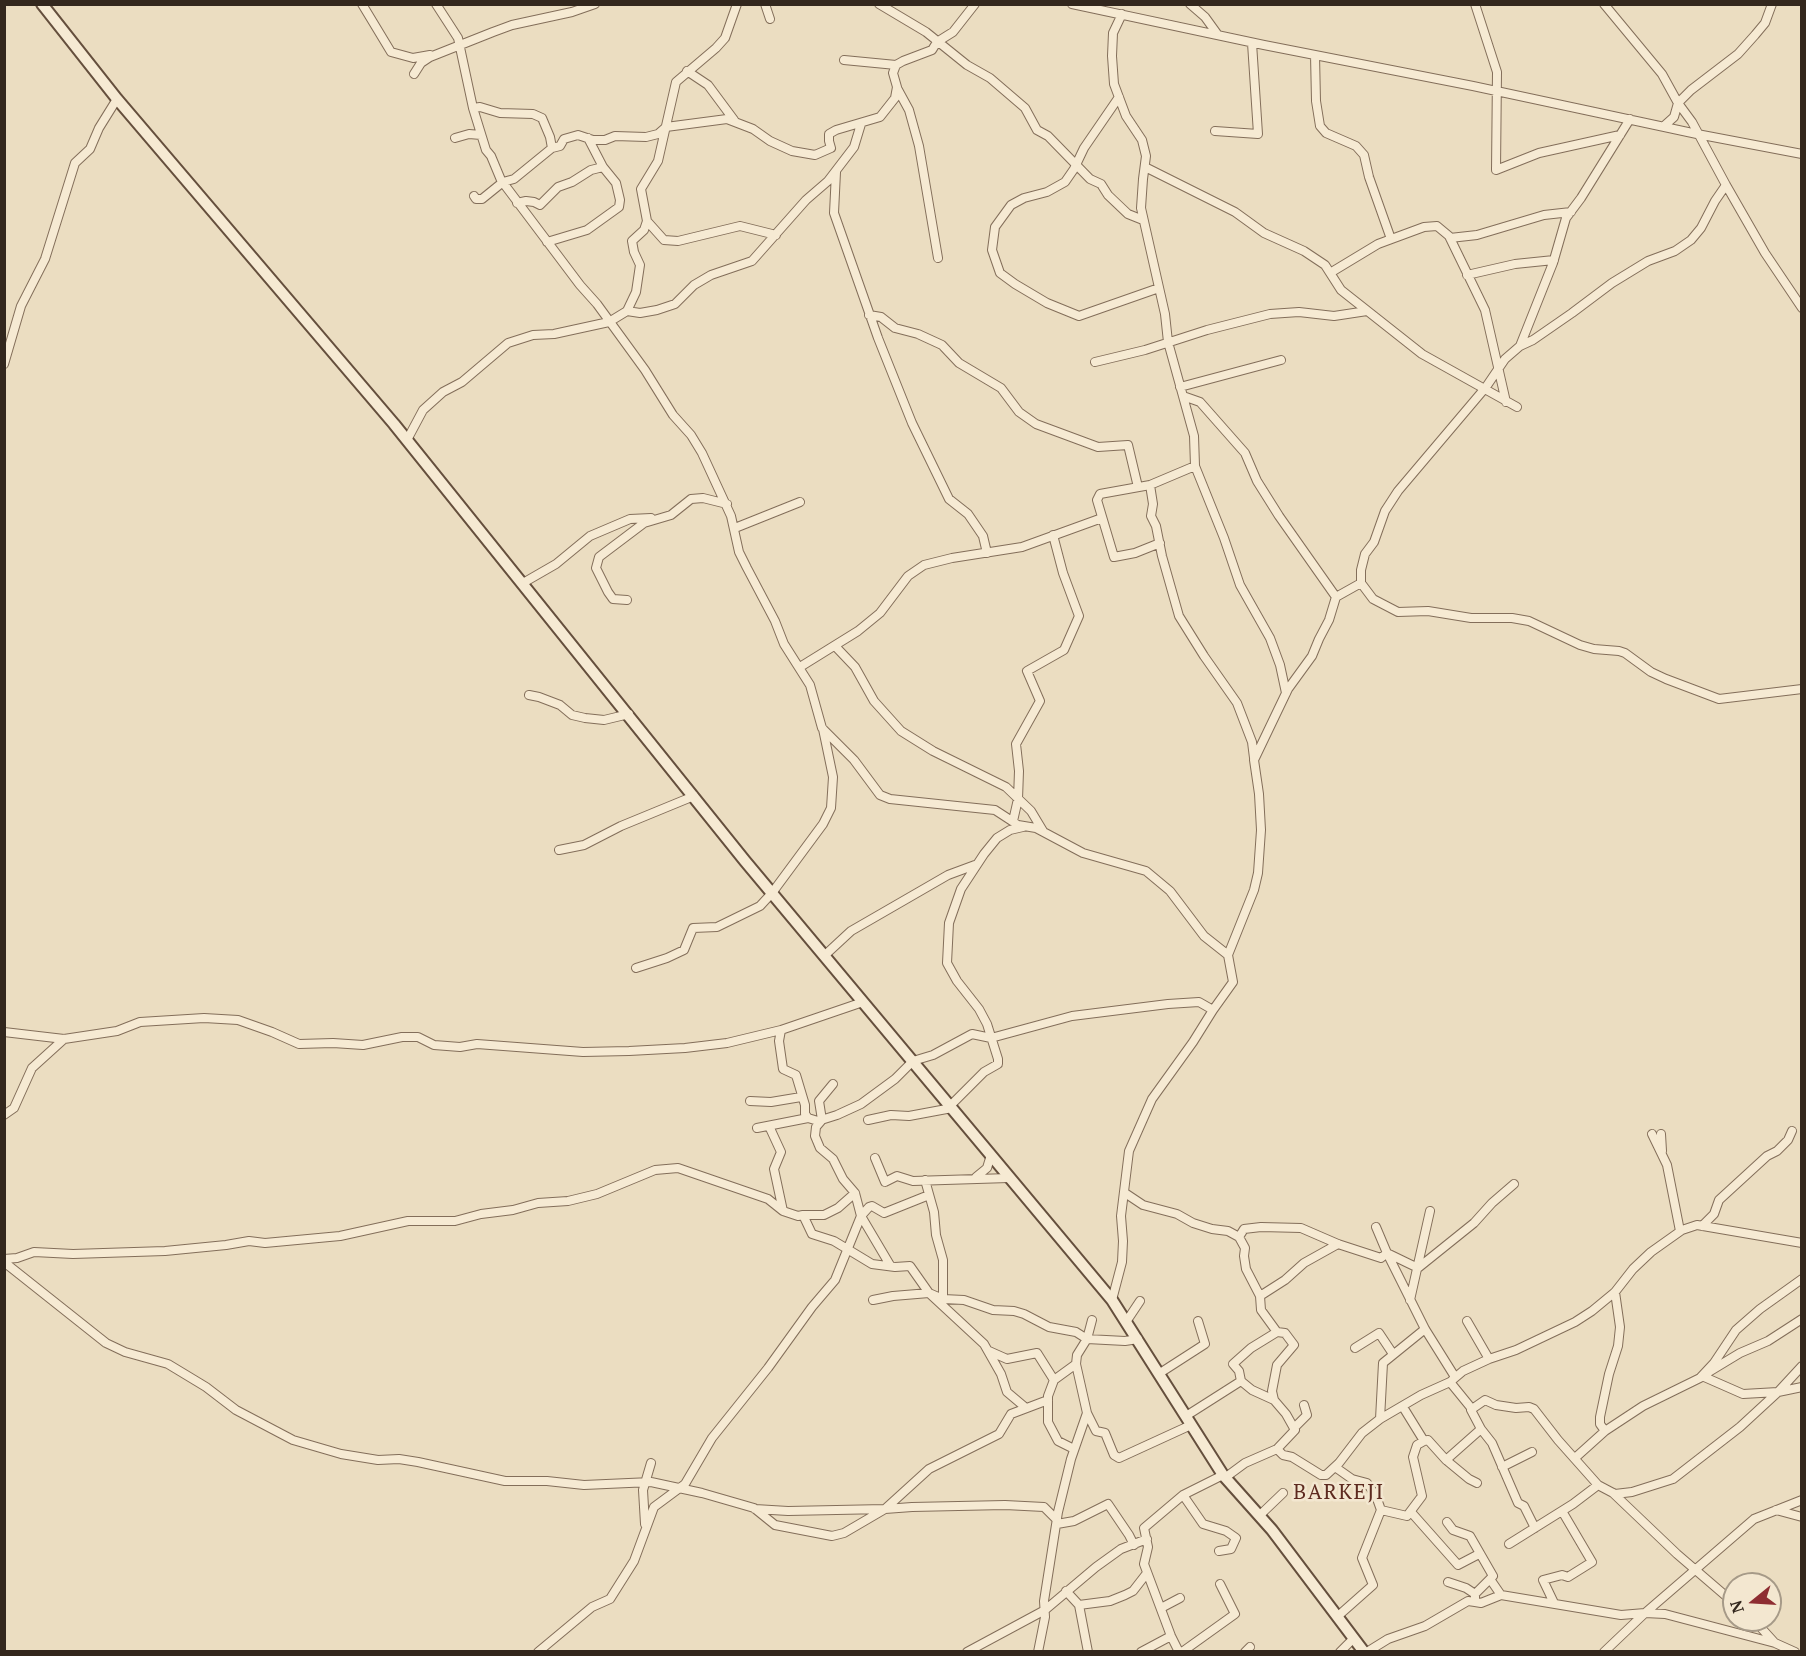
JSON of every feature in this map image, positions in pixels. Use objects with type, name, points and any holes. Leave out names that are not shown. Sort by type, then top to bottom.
[{"type":"street","points":[[42,4],[117,99],[407,440],[772,893],[1112,1300],[1224,1476],[1260,1515],[1366,1652],[1388,1639],[1425,1626],[1475,1598],[1493,1576],[1470,1536],[1453,1530],[1447,1522]]},
{"type":"street","points":[[362,4],[391,52],[413,58],[460,45]]},
{"type":"street","points":[[436,4],[458,38],[481,135],[502,182],[597,304],[645,370],[673,415],[691,435],[702,453],[735,528],[739,552],[775,621],[784,644],[810,686],[833,777],[831,808],[824,824],[760,906],[717,927],[693,928],[684,950],[636,968]]},
{"type":"street","points":[[414,74],[421,63],[430,57],[460,45],[512,26],[572,12],[595,4]]},
{"type":"street","points":[[407,440],[423,410],[443,392],[462,382],[508,343],[533,335],[554,334],[609,322],[627,311],[636,292],[640,265],[632,241],[644,230],[647,221],[641,189],[658,161],[676,82],[725,38],[737,4]]},
{"type":"street","points":[[765,4],[770,18]]},
{"type":"street","points":[[879,4],[926,32],[967,65],[990,78],[1024,108],[1037,130],[1048,136],[1090,179],[1101,184],[1108,195],[1128,214],[1143,220]]},
{"type":"street","points":[[844,60],[896,65],[932,50],[937,42],[952,32],[975,4]]},
{"type":"street","points":[[1072,4],[1252,43],[1802,154]]},
{"type":"street","points":[[1190,4],[1205,17],[1218,35]]},
{"type":"street","points":[[1475,4],[1497,72],[1496,170],[1539,153],[1620,135]]},
{"type":"street","points":[[1604,4],[1662,74],[1678,103],[1692,122],[1766,253],[1802,308]]},
{"type":"street","points":[[1664,126],[1674,117],[1678,103],[1691,90],[1738,54],[1765,23],[1772,4]]},
{"type":"street","points":[[1122,14],[1113,33],[1114,84],[1126,116],[1142,140],[1146,156],[1143,220],[1159,288],[1168,342],[1194,436],[1195,466],[1240,585],[1270,638],[1280,665],[1286,693]]},
{"type":"street","points":[[1215,131],[1258,134],[1252,43]]},
{"type":"street","points":[[1315,55],[1316,101],[1320,126],[1326,134],[1356,146],[1364,155],[1369,177],[1391,239]]},
{"type":"street","points":[[896,65],[893,74],[897,88],[909,110],[919,146],[938,258]]},
{"type":"street","points":[[687,72],[708,85],[735,121]]},
{"type":"street","points":[[474,196],[476,199],[482,199],[502,182],[514,178],[552,148],[560,146],[564,140],[578,135],[605,140],[615,136],[646,136],[658,134],[666,127],[727,119],[753,129],[792,152],[815,155],[831,148],[830,134],[836,130],[880,117],[895,98],[897,88]]},
{"type":"street","points":[[1119,97],[1084,148],[1065,182],[1047,192],[1024,198],[1011,205],[995,227],[992,250],[1000,273],[1047,303],[1079,316],[1159,288]]},
{"type":"street","points":[[4,364],[21,306],[45,259],[75,163],[90,149],[99,128],[117,99]]},
{"type":"street","points":[[473,108],[480,107],[500,113],[533,114],[542,118],[552,148]]},
{"type":"street","points":[[1520,346],[1554,260],[1566,218],[1630,119]]},
{"type":"street","points":[[627,311],[640,313],[675,304],[694,285],[711,275],[752,261],[806,201],[836,172],[854,147],[861,124]]},
{"type":"street","points":[[455,138],[469,134],[481,135]]},
{"type":"street","points":[[547,242],[587,230],[618,207],[619,191],[588,138]]},
{"type":"street","points":[[517,203],[534,202],[540,205],[558,187],[572,182],[591,170],[603,167]]},
{"type":"street","points":[[1144,167],[1235,212],[1264,233],[1304,251],[1325,265],[1341,290],[1422,354],[1517,407]]},
{"type":"street","points":[[836,172],[834,213],[869,315],[912,423],[949,499],[968,514],[983,536],[987,554]]},
{"type":"street","points":[[1726,185],[1701,228],[1691,240],[1675,251],[1648,261],[1612,283],[1533,340],[1520,346],[1498,369],[1484,389],[1398,491],[1385,511],[1374,542],[1365,554],[1361,583],[1373,599],[1398,612],[1428,612],[1471,618],[1512,618],[1528,621],[1580,645],[1625,653],[1659,675],[1719,699],[1802,689]]},
{"type":"street","points":[[1450,238],[1477,235],[1535,218],[1571,212]]},
{"type":"street","points":[[647,221],[664,240],[678,241],[740,226],[776,235]]},
{"type":"street","points":[[1330,273],[1378,244],[1424,227],[1437,226],[1450,238],[1485,310],[1506,402]]},
{"type":"street","points":[[1467,275],[1515,264],[1554,260]]},
{"type":"street","points":[[1095,362],[1270,314],[1299,312],[1334,316],[1367,311]]},
{"type":"street","points":[[869,315],[881,317],[895,328],[918,334],[942,345],[959,363],[1001,388],[1019,412],[1036,424],[1098,447],[1128,445],[1138,487]]},
{"type":"street","points":[[1180,387],[1281,360]]},
{"type":"street","points":[[1183,396],[1200,402],[1245,453],[1257,481],[1279,516],[1336,597]]},
{"type":"street","points":[[1160,543],[1135,553],[1114,557],[1096,500],[1100,494],[1150,485],[1195,466]]},
{"type":"street","points":[[1112,1300],[1122,1262],[1121,1216],[1129,1151],[1152,1099],[1233,981],[1228,955],[1254,890],[1261,830],[1252,742],[1237,702],[1179,616],[1156,526],[1151,516],[1153,504],[1150,485]]},
{"type":"street","points":[[627,600],[613,600],[596,568],[598,557],[619,543],[632,530],[644,523],[671,515],[691,499],[703,498],[726,504]]},
{"type":"street","points":[[735,528],[800,502]]},
{"type":"street","points":[[800,667],[835,646],[880,613],[908,576],[924,566],[952,558],[1022,547],[1102,518]]},
{"type":"street","points":[[523,583],[556,564],[590,536],[630,519],[656,519]]},
{"type":"street","points":[[1013,821],[1018,799],[1019,771],[1016,744],[1040,701],[1028,672],[1064,650],[1079,616],[1063,573],[1053,535]]},
{"type":"street","points":[[1254,760],[1286,693],[1312,656],[1329,620],[1336,597],[1361,583]]},
{"type":"street","points":[[835,646],[855,667],[874,701],[901,731],[933,751],[1006,787],[1031,811],[1044,832]]},
{"type":"street","points":[[529,695],[560,705],[572,715],[585,718],[604,720],[629,714]]},
{"type":"street","points":[[822,728],[854,760],[880,795],[890,799],[995,810],[1013,821],[1044,832],[1083,853],[1146,871],[1170,891],[1204,936],[1228,955]]},
{"type":"street","points":[[559,850],[584,846],[621,826],[694,796]]},
{"type":"street","points":[[868,1120],[891,1115],[909,1116],[951,1107],[984,1072],[998,1064],[993,1038],[979,1009],[957,981],[947,963],[949,923],[961,889],[997,838],[1010,830],[1027,826]]},
{"type":"street","points":[[824,956],[851,931],[948,875],[977,864]]},
{"type":"street","points":[[4,1032],[64,1039],[117,1031],[140,1022],[204,1018],[238,1020],[299,1044],[363,1045],[402,1037],[418,1037],[434,1045],[459,1047],[477,1044],[583,1052],[685,1048],[727,1043],[781,1030],[863,1002]]},
{"type":"street","points":[[757,1128],[808,1118],[818,1121],[861,1104],[895,1079],[912,1061],[933,1055],[972,1034],[993,1038],[1072,1016],[1193,1002],[1199,1002],[1213,1010]]},
{"type":"street","points":[[781,1030],[779,1041],[783,1069],[796,1075],[805,1105],[805,1114],[808,1118]]},
{"type":"street","points":[[4,1115],[14,1108],[32,1068],[64,1039]]},
{"type":"street","points":[[833,1084],[819,1101],[822,1120],[816,1127],[815,1136],[820,1148],[833,1159],[843,1179],[855,1193],[861,1216],[890,1265]]},
{"type":"street","points":[[750,1101],[771,1102],[801,1097]]},
{"type":"street","points":[[770,1126],[781,1152],[774,1169],[783,1211]]},
{"type":"street","points":[[1702,1226],[1714,1214],[1719,1200],[1767,1156],[1777,1151],[1788,1140],[1792,1131]]},
{"type":"street","points":[[1652,1134],[1667,1165],[1680,1231]]},
{"type":"street","points":[[1661,1134],[1662,1156]]},
{"type":"street","points":[[975,1178],[987,1168],[991,1155]]},
{"type":"street","points":[[875,1158],[885,1182],[897,1176],[913,1180],[1009,1178]]},
{"type":"street","points":[[4,1260],[34,1252],[72,1254],[165,1251],[249,1241],[265,1243],[340,1236],[408,1221],[455,1221],[538,1203],[568,1201],[597,1194],[655,1170],[678,1168],[768,1199],[783,1211],[798,1216],[824,1215],[838,1208],[855,1193]]},
{"type":"street","points":[[925,1180],[943,1260],[943,1299]]},
{"type":"street","points":[[1418,1268],[1474,1223],[1514,1184]]},
{"type":"street","points":[[1125,1193],[1143,1205],[1177,1214],[1193,1223],[1227,1231],[1239,1237],[1245,1248],[1246,1269],[1260,1296],[1261,1310],[1277,1332]]},
{"type":"street","points":[[538,1652],[592,1607],[610,1599],[634,1561],[654,1507],[685,1484],[712,1438],[835,1280],[846,1248],[861,1216],[872,1206],[884,1213],[929,1195]]},
{"type":"street","points":[[1410,1300],[1430,1210]]},
{"type":"street","points":[[803,1215],[812,1234],[834,1241],[872,1264],[910,1266],[929,1293],[984,1344],[1008,1392],[1026,1407]]},
{"type":"street","points":[[1277,1449],[1283,1455],[1292,1457],[1321,1475],[1326,1475],[1362,1433],[1380,1419],[1489,1359],[1516,1350],[1575,1322],[1592,1311],[1615,1292],[1633,1269],[1680,1231],[1697,1225],[1802,1243]]},
{"type":"street","points":[[1376,1227],[1425,1329],[1472,1409],[1481,1429],[1492,1443],[1518,1503],[1524,1506],[1535,1528]]},
{"type":"street","points":[[1239,1237],[1245,1229],[1249,1228],[1301,1228],[1338,1244],[1381,1258],[1387,1253]]},
{"type":"street","points":[[1260,1296],[1285,1280],[1304,1263],[1338,1244]]},
{"type":"street","points":[[1387,1253],[1418,1268]]},
{"type":"street","points":[[4,1260],[106,1343],[125,1352],[168,1364],[207,1387],[236,1410],[293,1440],[361,1458],[418,1462],[505,1481],[547,1481],[584,1485],[645,1482],[679,1488],[754,1508],[788,1511],[1005,1505],[1044,1507],[1057,1522]]},
{"type":"street","points":[[1702,1376],[1736,1330],[1760,1309],[1802,1279]]},
{"type":"street","points":[[1605,1431],[1600,1424],[1600,1417],[1609,1374],[1618,1346],[1620,1327],[1615,1292]]},
{"type":"street","points":[[873,1300],[929,1293],[943,1299],[964,1300],[993,1310],[1014,1311],[1049,1327],[1076,1332],[1087,1339],[1138,1340]]},
{"type":"street","points":[[1126,1322],[1140,1301]]},
{"type":"street","points":[[1575,1458],[1605,1431],[1643,1406],[1702,1376],[1740,1353],[1768,1341],[1802,1319]]},
{"type":"street","points":[[1092,1320],[1087,1339],[1077,1355],[1076,1364],[1087,1413],[1096,1431],[1106,1434],[1114,1455],[1119,1458],[1188,1421],[1241,1381]]},
{"type":"street","points":[[1160,1373],[1205,1344],[1198,1321]]},
{"type":"street","points":[[1467,1322],[1489,1359]]},
{"type":"street","points":[[1380,1419],[1383,1364],[1425,1329]]},
{"type":"street","points":[[1274,1400],[1272,1384],[1277,1365],[1294,1345],[1285,1333],[1277,1332],[1251,1348],[1233,1364],[1239,1371],[1241,1381],[1252,1390],[1274,1400],[1294,1428]]},
{"type":"street","points":[[1354,1348],[1379,1333],[1393,1354]]},
{"type":"street","points":[[988,1350],[1007,1359],[1037,1353],[1054,1380]]},
{"type":"street","points":[[1074,1449],[1058,1441],[1048,1422],[1048,1400],[1054,1380],[1076,1364]]},
{"type":"street","points":[[1613,1493],[1632,1492],[1673,1479],[1740,1427],[1802,1366]]},
{"type":"street","points":[[1702,1376],[1743,1394],[1778,1392],[1802,1387]]},
{"type":"street","points":[[754,1508],[775,1525],[832,1536],[844,1533],[885,1509],[929,1469],[999,1434],[1011,1414],[1048,1400]]},
{"type":"street","points":[[1472,1409],[1485,1400],[1496,1405],[1534,1409],[1598,1485],[1613,1493],[1722,1593]]},
{"type":"street","points":[[1220,1584],[1235,1614],[1180,1652],[1171,1636],[1144,1564],[1147,1539],[1144,1528],[1183,1496],[1277,1449],[1292,1435],[1294,1428],[1307,1415],[1304,1406]]},
{"type":"street","points":[[1403,1407],[1424,1441]]},
{"type":"street","points":[[1038,1652],[1045,1617],[1044,1601],[1057,1522],[1071,1459],[1087,1413]]},
{"type":"street","points":[[1446,1460],[1481,1429]]},
{"type":"street","points":[[1381,1510],[1407,1516],[1422,1496],[1413,1456],[1417,1445],[1424,1441],[1428,1440],[1446,1460],[1468,1479],[1477,1483]]},
{"type":"street","points":[[1502,1467],[1532,1452]]},
{"type":"street","points":[[646,1526],[643,1490],[651,1463]]},
{"type":"street","points":[[1335,1467],[1352,1479],[1367,1483],[1376,1496],[1381,1510],[1362,1558],[1373,1580],[1373,1585],[1338,1616]]},
{"type":"street","points":[[1509,1544],[1598,1485]]},
{"type":"street","points":[[1260,1515],[1283,1493]]},
{"type":"street","points":[[1183,1496],[1203,1524],[1226,1531],[1236,1538],[1231,1549],[1219,1551]]},
{"type":"street","points":[[1604,1652],[1645,1613],[1754,1519],[1802,1500]]},
{"type":"street","points":[[1057,1522],[1074,1521],[1108,1504],[1134,1545]]},
{"type":"street","points":[[1776,1510],[1802,1517]]},
{"type":"street","points":[[1554,1603],[1543,1580],[1562,1575],[1568,1577],[1592,1562],[1562,1511]]},
{"type":"street","points":[[1411,1512],[1458,1565],[1479,1554]]},
{"type":"street","points":[[967,1652],[1045,1610],[1121,1549],[1147,1539]]},
{"type":"street","points":[[1079,1605],[1110,1601],[1125,1595],[1133,1591],[1147,1573]]},
{"type":"street","points":[[1490,1579],[1501,1595]]},
{"type":"street","points":[[1448,1582],[1466,1588],[1482,1602],[1501,1595],[1621,1616],[1645,1613],[1677,1617],[1775,1643],[1796,1652]]},
{"type":"street","points":[[1066,1591],[1079,1605],[1089,1652]]},
{"type":"street","points":[[1161,1608],[1180,1598]]},
{"type":"street","points":[[1765,1632],[1775,1643]]},
{"type":"street","points":[[1141,1652],[1171,1636]]},
{"type":"street","points":[[1340,1652],[1354,1638]]},
{"type":"district","name":"BARKEJI","points":[[1339,1493]]}]
